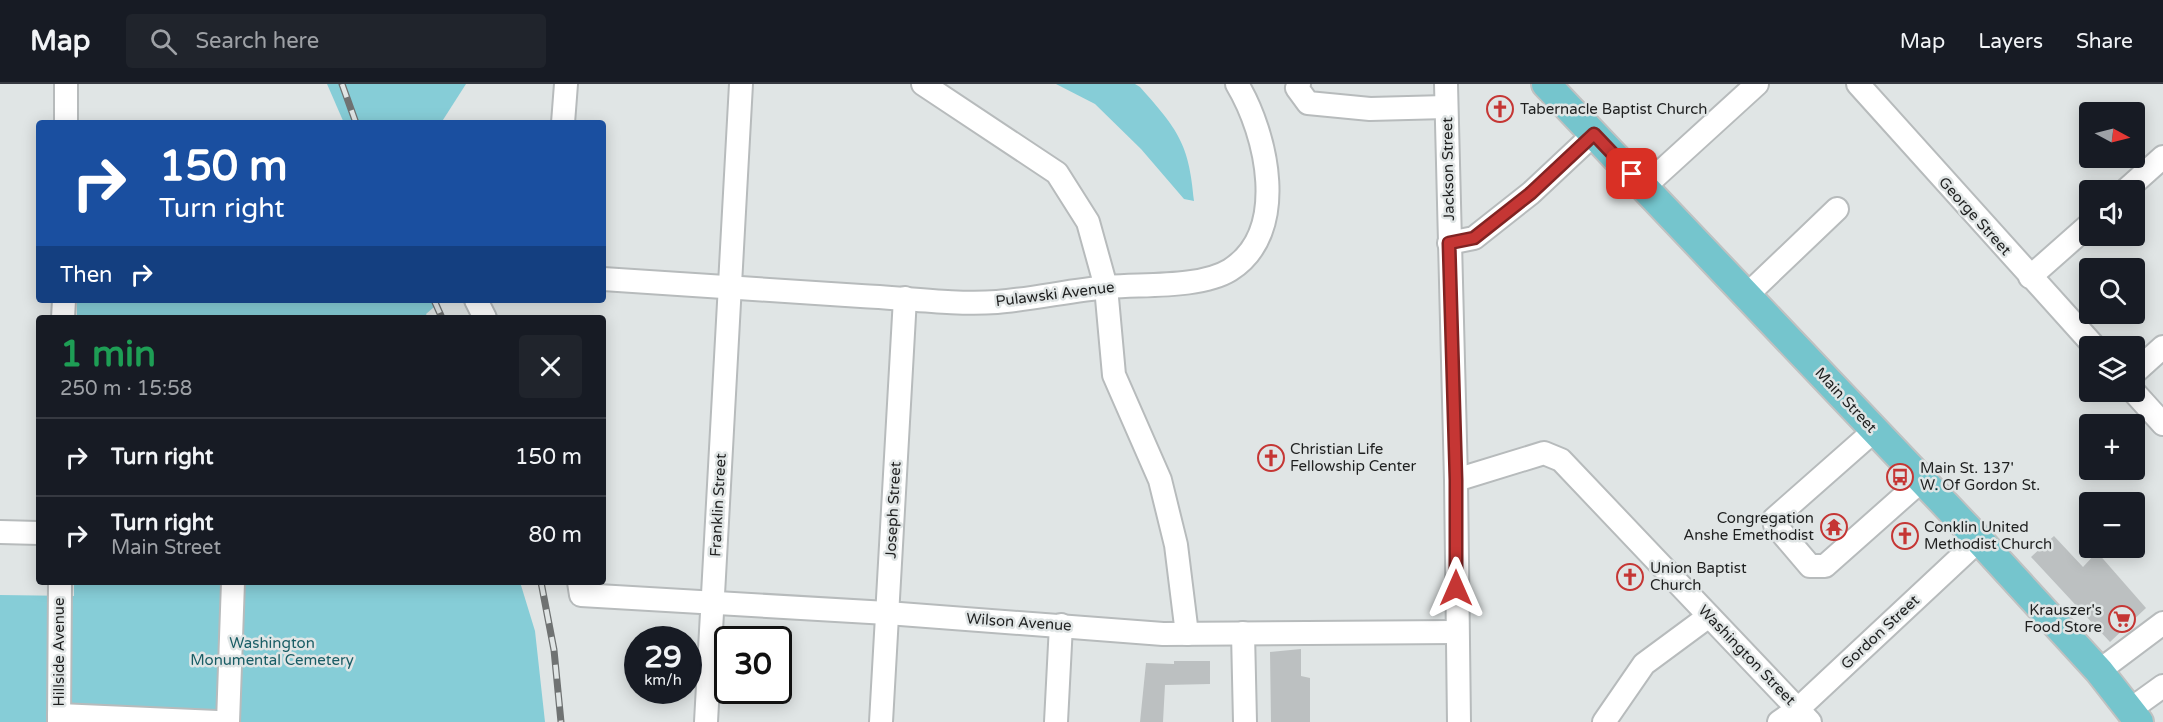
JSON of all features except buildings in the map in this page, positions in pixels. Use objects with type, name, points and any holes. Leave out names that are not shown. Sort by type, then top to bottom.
[{"type":"main road","name":"Main Street","points":[[1554,87],[1594,134],[1979,540],[2099,671],[2135,716]]},
{"type":"street","points":[[66,84],[66,120]]},
{"type":"street","points":[[564,120],[566,84]]},
{"type":"street","name":"Franklin Street","points":[[706,722],[741,84]]},
{"type":"street","points":[[923,84],[1057,173],[1088,222],[1106,287],[1114,375],[1160,480],[1176,545],[1187,634]]},
{"type":"street","name":"Pulawski Avenue","points":[[606,279],[995,302],[1106,287],[1199,280],[1227,272],[1252,248],[1262,225],[1267,187],[1261,137],[1237,84]]},
{"type":"street","points":[[1299,84],[1297,88],[1308,103],[1370,109],[1446,107]]},
{"type":"street","name":"Jackson Street","points":[[1446,84],[1456,480],[1456,632],[1459,722]]},
{"type":"street","points":[[1644,187],[1757,84]]},
{"type":"street","name":"George Street","points":[[1858,84],[2085,336]]},
{"type":"street","points":[[1449,243],[1474,238],[1531,193],[1594,134]]},
{"type":"street","points":[[2137,180],[2163,157]]},
{"type":"street","points":[[1747,295],[1837,209]]},
{"type":"street","points":[[2030,277],[2079,234]]},
{"type":"street","name":"Joseph Street","points":[[881,722],[905,298]]},
{"type":"street","points":[[2145,364],[2163,347]]},
{"type":"street","points":[[2143,402],[2163,424]]},
{"type":"street","points":[[1875,430],[1774,519],[1775,525],[1810,566],[1825,566],[1922,480]]},
{"type":"street","name":"Washington Street","points":[[1456,480],[1544,453],[1561,460],[1804,715]]},
{"type":"street","points":[[0,532],[36,533]]},
{"type":"street","name":"Gordon Street","points":[[1779,722],[1804,715],[1979,540]]},
{"type":"street","name":"Hillside Avenue","points":[[59,718],[60,585]]},
{"type":"street","points":[[228,722],[233,585]]},
{"type":"street","name":"Wilson Avenue","points":[[580,589],[713,602],[1187,634],[1456,632]]},
{"type":"street","points":[[1604,722],[1644,663],[1709,616]]},
{"type":"street","points":[[2099,671],[2163,623]]},
{"type":"street","points":[[1056,722],[1061,625]]},
{"type":"street","points":[[1243,633],[1245,722]]},
{"type":"street","points":[[2135,716],[2163,686]]},
{"type":"street","points":[[59,718],[218,722]]},
{"type":"green space","points":[[327,84],[466,84],[443,120],[343,120]]},
{"type":"green space","points":[[1056,84],[1135,84],[1140,87],[1164,115],[1179,138],[1189,165],[1194,201],[1184,199],[1141,149],[1095,104]]},
{"type":"green space","points":[[77,303],[439,303],[426,315],[77,315]]},
{"type":"green space","name":"Washington Monumental Cemetery","points":[[74,585],[521,585],[535,631],[545,722],[0,722],[0,595],[74,596]]},
{"type":"railway","points":[[342,84],[355,120]]},
{"type":"railway","points":[[435,303],[441,315]]},
{"type":"railway","points":[[542,585],[554,650],[561,722]]},
{"type":"place","name":"Tabernacle Baptist Church","points":[[1500,109]]},
{"type":"place","name":"Christian Life Fellowship Center","points":[[1271,458]]},
{"type":"place","name":"Main St. 137' W. Of Gordon St.","points":[[1900,477]]},
{"type":"place","name":"Congregation Anshe Emethodist","points":[[1834,527]]},
{"type":"place","name":"Conklin United Methodist Church","points":[[1905,536]]},
{"type":"place","name":"Union Baptist Church","points":[[1630,577]]},
{"type":"place","name":"Krauszer's Food Store","points":[[2122,619]]},
{"type":"route","points":[[1456,588],[1456,480],[1449,243],[1474,238],[1515,207],[1594,134],[1632,174]]}]
